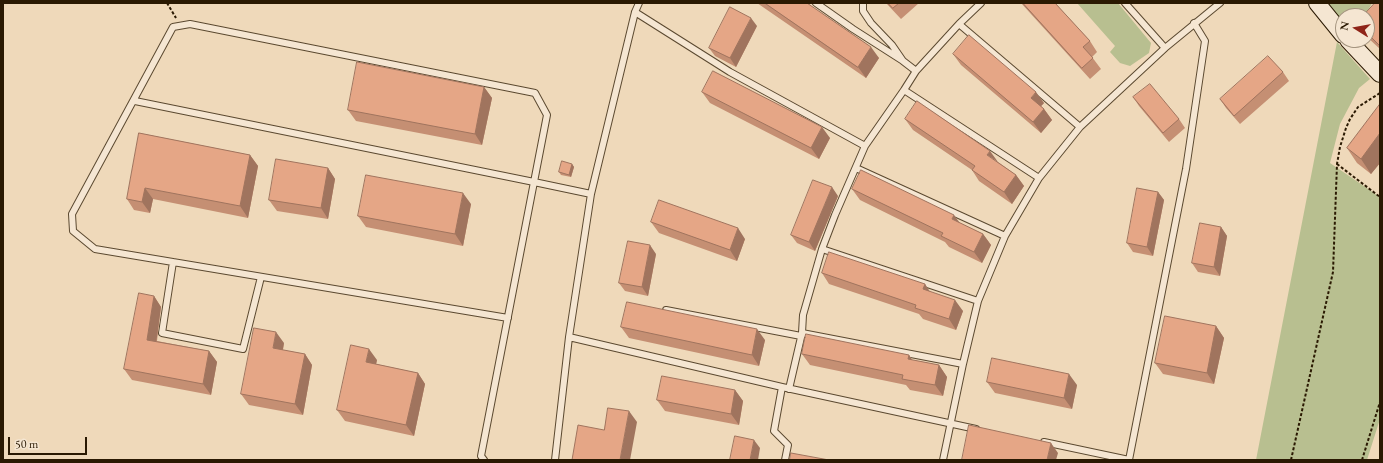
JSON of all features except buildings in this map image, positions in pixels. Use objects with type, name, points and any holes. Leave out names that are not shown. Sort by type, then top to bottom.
[{"type":"street","points":[[1317,3],[1335,25]]},
{"type":"street","points":[[1356,48],[1380,74]]},
{"type":"lane","points":[[555,460],[569,337],[591,194],[635,12],[639,3]]},
{"type":"lane","points":[[816,3],[916,71]]},
{"type":"lane","points":[[863,3],[862,11],[892,45],[903,61]]},
{"type":"lane","points":[[789,389],[801,335],[803,315],[822,249],[865,146],[916,71],[959,24],[981,3]]},
{"type":"lane","points":[[1125,3],[1165,48]]},
{"type":"lane","points":[[943,460],[962,364],[978,301],[1005,236],[1038,178],[1080,127],[1165,48],[1220,3]]},
{"type":"lane","points":[[635,12],[730,72],[865,146]]},
{"type":"lane","points":[[1036,441],[1129,460],[1186,168],[1205,41],[1194,23]]},
{"type":"lane","points":[[484,460],[481,456],[508,318],[547,115],[535,93],[190,24],[173,27],[135,101],[72,214],[73,231],[95,249],[508,318]]},
{"type":"lane","points":[[959,24],[1080,127]]},
{"type":"lane","points":[[904,90],[1038,178]]},
{"type":"lane","points":[[135,101],[591,194]]},
{"type":"lane","points":[[856,168],[1005,236]]},
{"type":"lane","points":[[822,249],[978,301]]},
{"type":"lane","points":[[173,262],[162,333],[243,349],[261,277]]},
{"type":"lane","points":[[666,310],[962,364]]},
{"type":"lane","points":[[569,337],[789,389],[981,430]]},
{"type":"lane","points":[[782,387],[774,431],[788,445],[785,460]]},
{"type":"path","points":[[167,3],[180,26]]},
{"type":"path","points":[[1291,460],[1333,272],[1337,164],[1340,147],[1350,119],[1358,107],[1380,93]]},
{"type":"path","points":[[1337,164],[1380,197]]},
{"type":"path","points":[[1362,460],[1380,402]]},
{"type":"green space","points":[[1077,3],[1118,3],[1151,43],[1149,53],[1130,66],[1120,63],[1110,52],[1115,46]]},
{"type":"green space","points":[[1326,3],[1372,3],[1369,8],[1335,8],[1335,15]]},
{"type":"green space","points":[[1336,48],[1342,48],[1370,79],[1359,88],[1340,124],[1330,163],[1380,197],[1380,419],[1367,460],[1256,460]]}]
